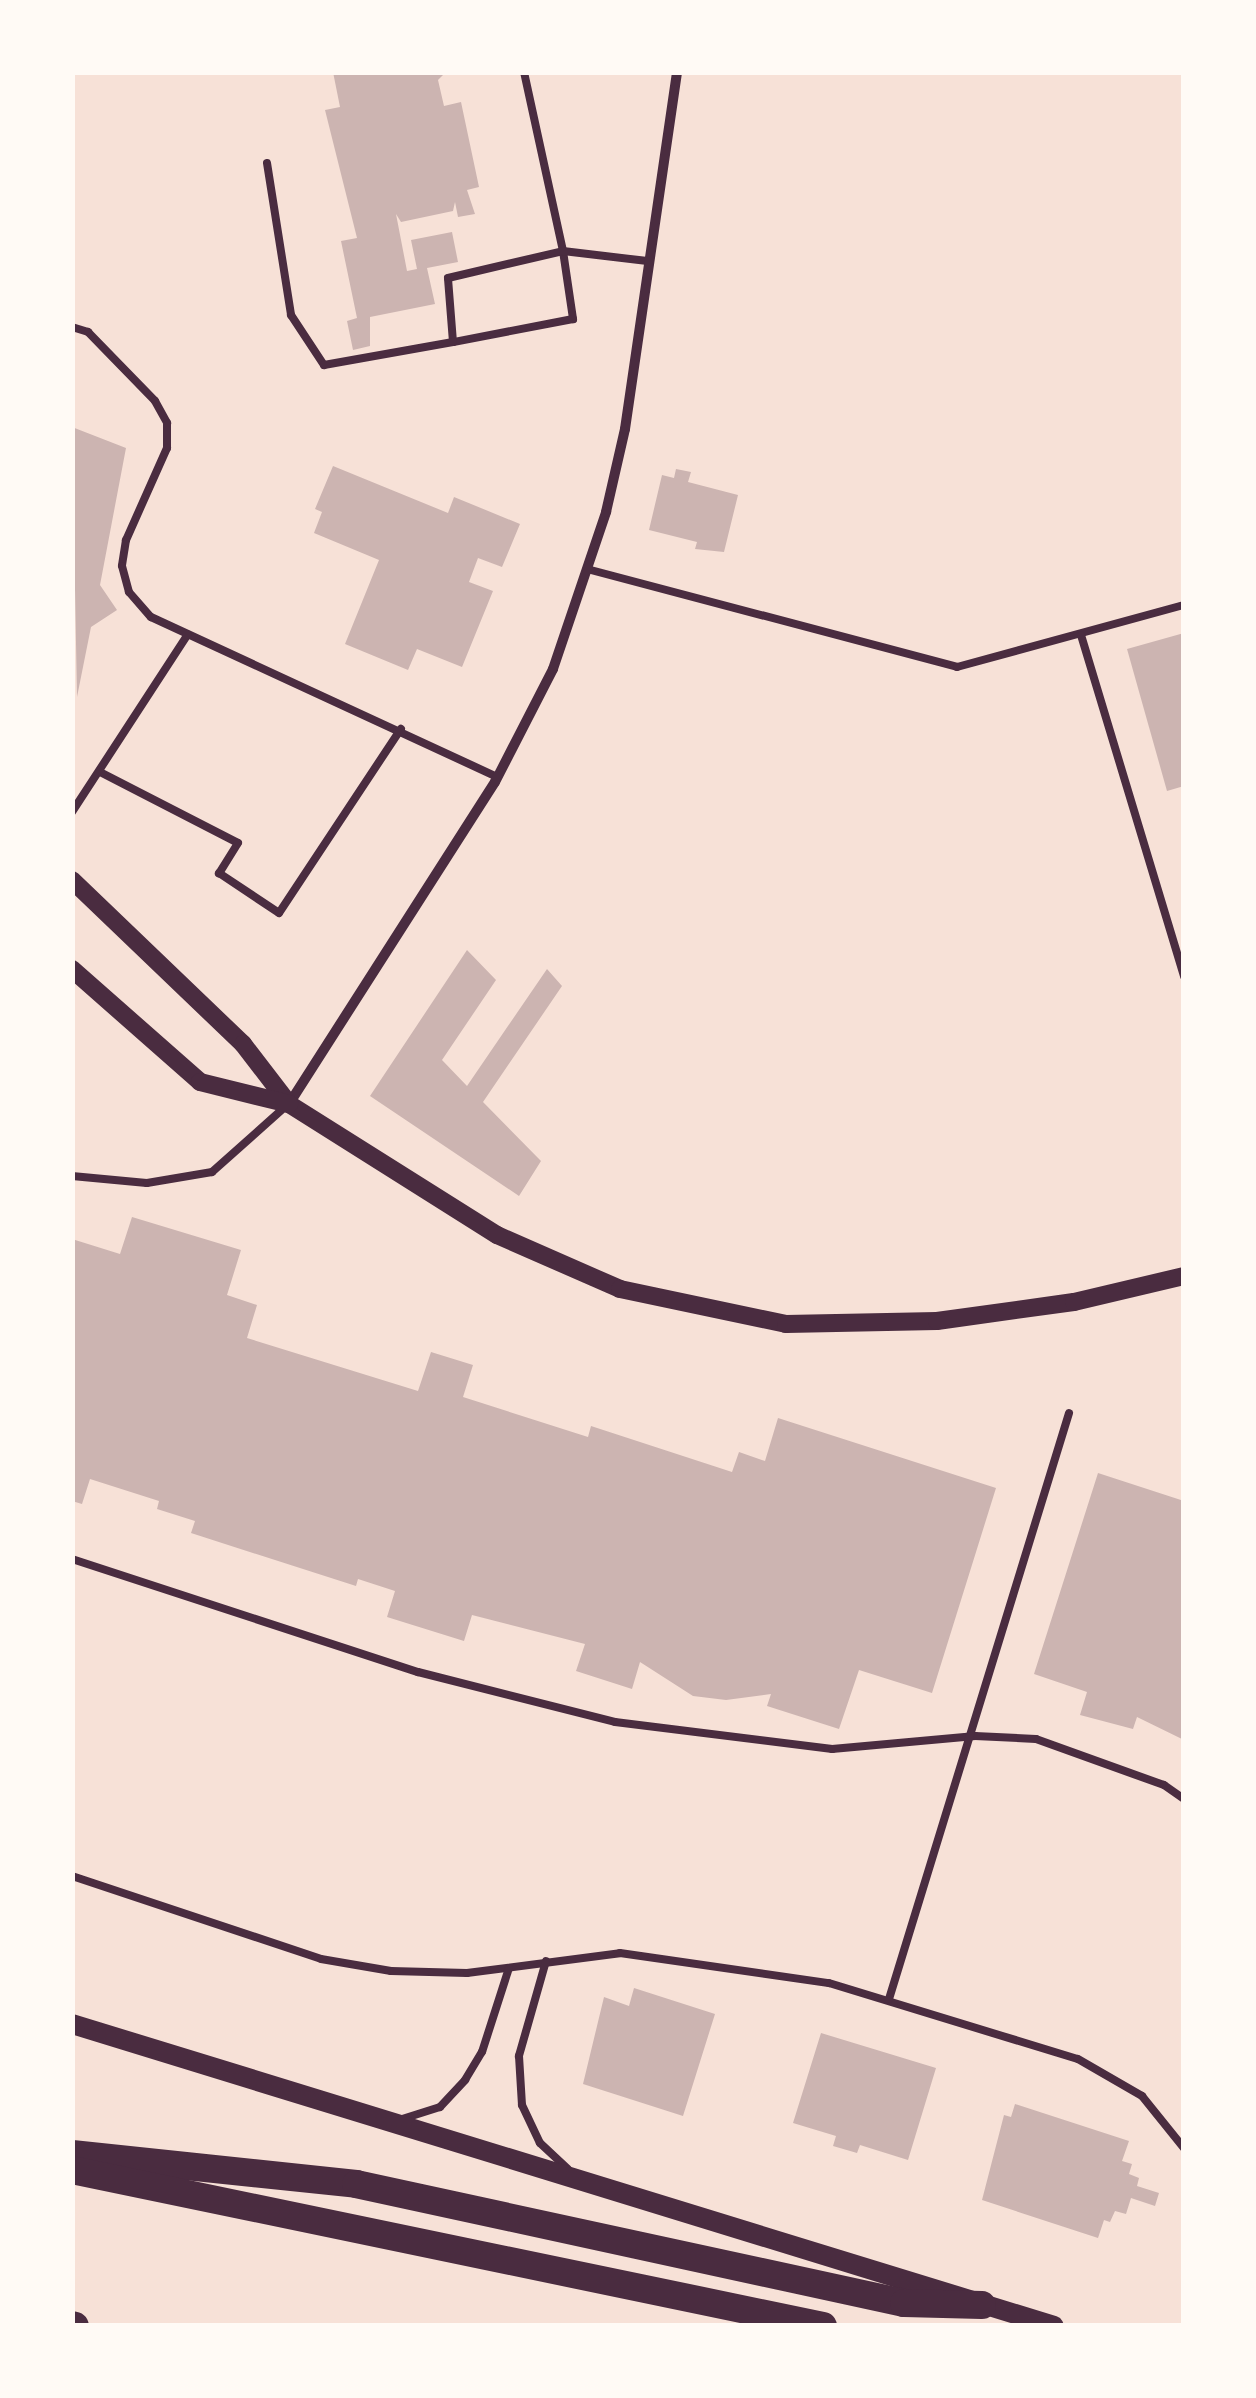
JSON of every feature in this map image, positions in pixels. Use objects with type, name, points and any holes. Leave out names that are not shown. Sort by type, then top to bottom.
[{"type":"highway","points":[[72,2154],[390,2190],[904,2303],[982,2305]]},
{"type":"highway","points":[[72,2170],[822,2326]]},
{"type":"main road","points":[[72,2024],[1054,2326]]},
{"type":"street","points":[[288,1104],[498,777],[553,669],[587,569],[625,429],[677,72]]},
{"type":"street","points":[[72,880],[243,1044],[288,1104],[343,1144],[554,1264],[620,1289],[786,1324],[937,1321],[1074,1302],[1184,1276]]},
{"type":"street","points":[[72,970],[200,1082],[288,1104]]},
{"type":"lane","points":[[267,163],[291,316],[324,365],[573,319],[563,251],[524,72]]},
{"type":"lane","points":[[454,342],[448,278],[563,251],[648,260]]},
{"type":"lane","points":[[72,327],[88,332],[154,400],[167,423],[167,448],[126,540],[122,566],[130,592],[150,617],[401,729],[498,777]]},
{"type":"lane","points":[[587,569],[957,667],[1184,605]]},
{"type":"lane","points":[[72,812],[188,634]]},
{"type":"lane","points":[[1081,635],[1184,977]]},
{"type":"lane","points":[[100,772],[238,843],[219,874],[279,913],[401,729]]},
{"type":"lane","points":[[72,1176],[147,1183],[212,1172],[288,1104]]},
{"type":"lane","points":[[889,1999],[975,1736],[1070,1413]]},
{"type":"lane","points":[[72,1559],[418,1672],[615,1722],[832,1748],[975,1736],[1036,1739],[1164,1785],[1184,1799]]},
{"type":"lane","points":[[72,1876],[321,1959],[391,1970],[510,1968],[620,1953],[692,1959],[889,1999],[1112,2076],[1142,2096],[1184,2148]]},
{"type":"lane","points":[[546,1961],[519,2056],[522,2105],[540,2143],[578,2179]]},
{"type":"lane","points":[[390,2123],[440,2107],[465,2080],[482,2052],[510,1968]]},
{"type":"building","points":[[333,72],[446,72],[438,80],[444,106],[461,102],[479,187],[467,190],[475,214],[458,217],[455,202],[453,211],[401,222],[396,214],[407,271],[417,269],[411,240],[452,232],[458,262],[427,268],[435,304],[370,317],[370,346],[353,350],[347,321],[357,318],[341,241],[357,238],[325,110],[340,107]]},
{"type":"building","points":[[72,427],[126,448],[100,585],[117,610],[91,627],[77,697]]},
{"type":"building","points":[[333,466],[448,513],[454,497],[520,524],[502,567],[478,558],[469,582],[493,591],[462,667],[417,649],[408,670],[345,644],[379,560],[314,533],[322,512],[315,509]]},
{"type":"building","points":[[676,469],[691,472],[688,482],[738,495],[724,552],[695,549],[697,542],[649,530],[662,475],[674,478]]},
{"type":"building","points":[[1184,633],[1184,786],[1167,791],[1127,649]]},
{"type":"building","points":[[467,950],[496,980],[442,1060],[467,1086],[547,969],[562,986],[483,1102],[541,1161],[519,1196],[370,1096]]},
{"type":"building","points":[[132,1217],[241,1250],[227,1295],[257,1305],[247,1338],[418,1391],[431,1352],[473,1365],[463,1397],[588,1437],[591,1426],[732,1472],[739,1452],[765,1461],[778,1418],[996,1488],[932,1693],[859,1670],[839,1729],[767,1706],[771,1694],[726,1700],[693,1696],[640,1662],[632,1689],[576,1671],[585,1644],[472,1615],[464,1641],[387,1617],[395,1591],[358,1579],[356,1586],[191,1533],[195,1521],[157,1509],[159,1501],[90,1479],[82,1504],[72,1501],[72,1239],[120,1254]]},
{"type":"building","points":[[1098,1473],[1184,1501],[1184,1740],[1137,1717],[1133,1729],[1080,1715],[1087,1692],[1034,1674]]},
{"type":"building","points":[[634,1988],[715,2014],[683,2116],[583,2084],[604,1997],[629,2006]]},
{"type":"building","points":[[821,2033],[936,2068],[908,2160],[860,2145],[857,2153],[833,2146],[836,2136],[793,2123]]},
{"type":"building","points":[[1015,2104],[1129,2141],[1122,2161],[1132,2164],[1129,2174],[1139,2178],[1137,2186],[1159,2193],[1155,2206],[1131,2198],[1126,2214],[1115,2211],[1110,2222],[1104,2220],[1098,2238],[982,2200],[1004,2115],[1011,2117]]}]
